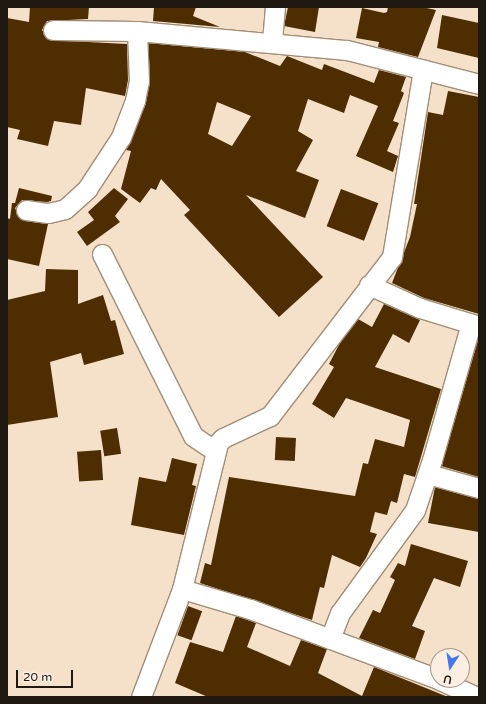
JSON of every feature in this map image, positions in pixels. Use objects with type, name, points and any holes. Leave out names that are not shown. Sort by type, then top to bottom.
[{"type":"street","points":[[272,41],[275,7]]},
{"type":"street","points":[[53,30],[137,31],[272,41],[347,50],[479,84]]},
{"type":"street","points":[[26,210],[48,213],[65,209],[88,189],[121,137],[135,101],[139,81],[137,31]]},
{"type":"street","points":[[141,697],[182,589],[215,451],[223,438],[270,416],[368,285],[392,257],[423,70]]},
{"type":"street","points":[[102,254],[194,436],[215,451]]},
{"type":"street","points":[[330,639],[340,613],[415,510],[428,474],[475,325],[420,308],[368,285]]},
{"type":"street","points":[[428,474],[479,488]]},
{"type":"street","points":[[182,589],[215,597],[430,677]]},
{"type":"street","points":[[457,688],[478,697]]},
{"type":"building","points":[[30,7],[89,7],[88,19],[47,21],[42,30],[48,40],[127,44],[128,80],[125,96],[86,88],[81,125],[54,121],[48,146],[17,139],[20,130],[7,127],[7,18],[29,22]]},
{"type":"building","points":[[154,7],[196,7],[193,16],[220,27],[153,21]]},
{"type":"building","points":[[288,7],[319,7],[315,32],[284,26]]},
{"type":"building","points":[[388,7],[422,7],[436,10],[418,57],[378,47],[379,42],[356,38],[362,8],[384,13],[387,12]]},
{"type":"building","points":[[442,15],[479,23],[479,58],[437,48]]},
{"type":"building","points":[[148,43],[245,52],[280,66],[287,56],[322,70],[324,64],[374,83],[379,70],[406,77],[401,91],[404,93],[393,121],[399,123],[387,151],[398,156],[393,172],[356,156],[378,106],[350,95],[344,113],[308,99],[298,131],[313,140],[296,171],[319,180],[305,218],[246,195],[323,277],[279,317],[184,215],[190,210],[161,179],[156,190],[151,188],[140,203],[121,189],[131,151],[126,150],[145,105],[150,83]],"holes":[[[217,102],[251,116],[232,146],[208,134]]]},
{"type":"building","points":[[448,91],[479,97],[479,314],[424,298],[392,283],[410,237],[417,204],[414,204],[428,112],[443,115]]},
{"type":"building","points":[[19,188],[52,196],[51,201],[47,202],[22,200],[15,208],[20,219],[48,224],[39,266],[7,259],[7,218],[10,219],[12,203],[15,203]]},
{"type":"building","points":[[114,188],[128,199],[115,216],[120,222],[87,246],[77,232],[94,220],[88,212]]},
{"type":"building","points":[[341,189],[378,203],[364,241],[327,226]]},
{"type":"building","points":[[46,269],[78,270],[78,304],[103,295],[111,321],[115,320],[124,354],[84,365],[81,353],[50,362],[58,417],[7,425],[7,300],[45,291]]},
{"type":"building","points":[[384,304],[420,320],[409,343],[393,334],[375,367],[441,389],[415,477],[404,474],[397,503],[391,501],[387,515],[375,512],[370,532],[377,534],[366,558],[360,567],[332,555],[324,588],[320,587],[312,620],[200,583],[205,563],[211,565],[229,477],[355,496],[363,463],[368,464],[375,439],[404,447],[410,420],[346,398],[334,418],[312,404],[334,367],[329,364],[341,341],[358,319],[372,327]]},
{"type":"building","points":[[479,337],[479,477],[441,466]]},
{"type":"building","points":[[117,428],[121,454],[104,456],[100,431]]},
{"type":"building","points":[[276,437],[296,438],[295,461],[275,460]]},
{"type":"building","points":[[101,450],[103,480],[79,482],[77,452]]},
{"type":"building","points":[[172,458],[197,464],[192,485],[196,486],[184,535],[131,525],[139,477],[166,482]]},
{"type":"building","points":[[435,487],[479,499],[479,532],[428,523]]},
{"type":"building","points":[[411,544],[468,561],[460,587],[434,578],[412,626],[425,631],[415,659],[359,638],[373,610],[380,613],[395,580],[390,577],[398,563],[405,566]]},
{"type":"building","points":[[188,606],[202,611],[191,640],[177,635]]},
{"type":"building","points":[[236,616],[256,623],[247,647],[290,666],[301,640],[327,649],[318,673],[362,696],[374,667],[448,697],[208,697],[175,683],[190,642],[223,652]]}]
